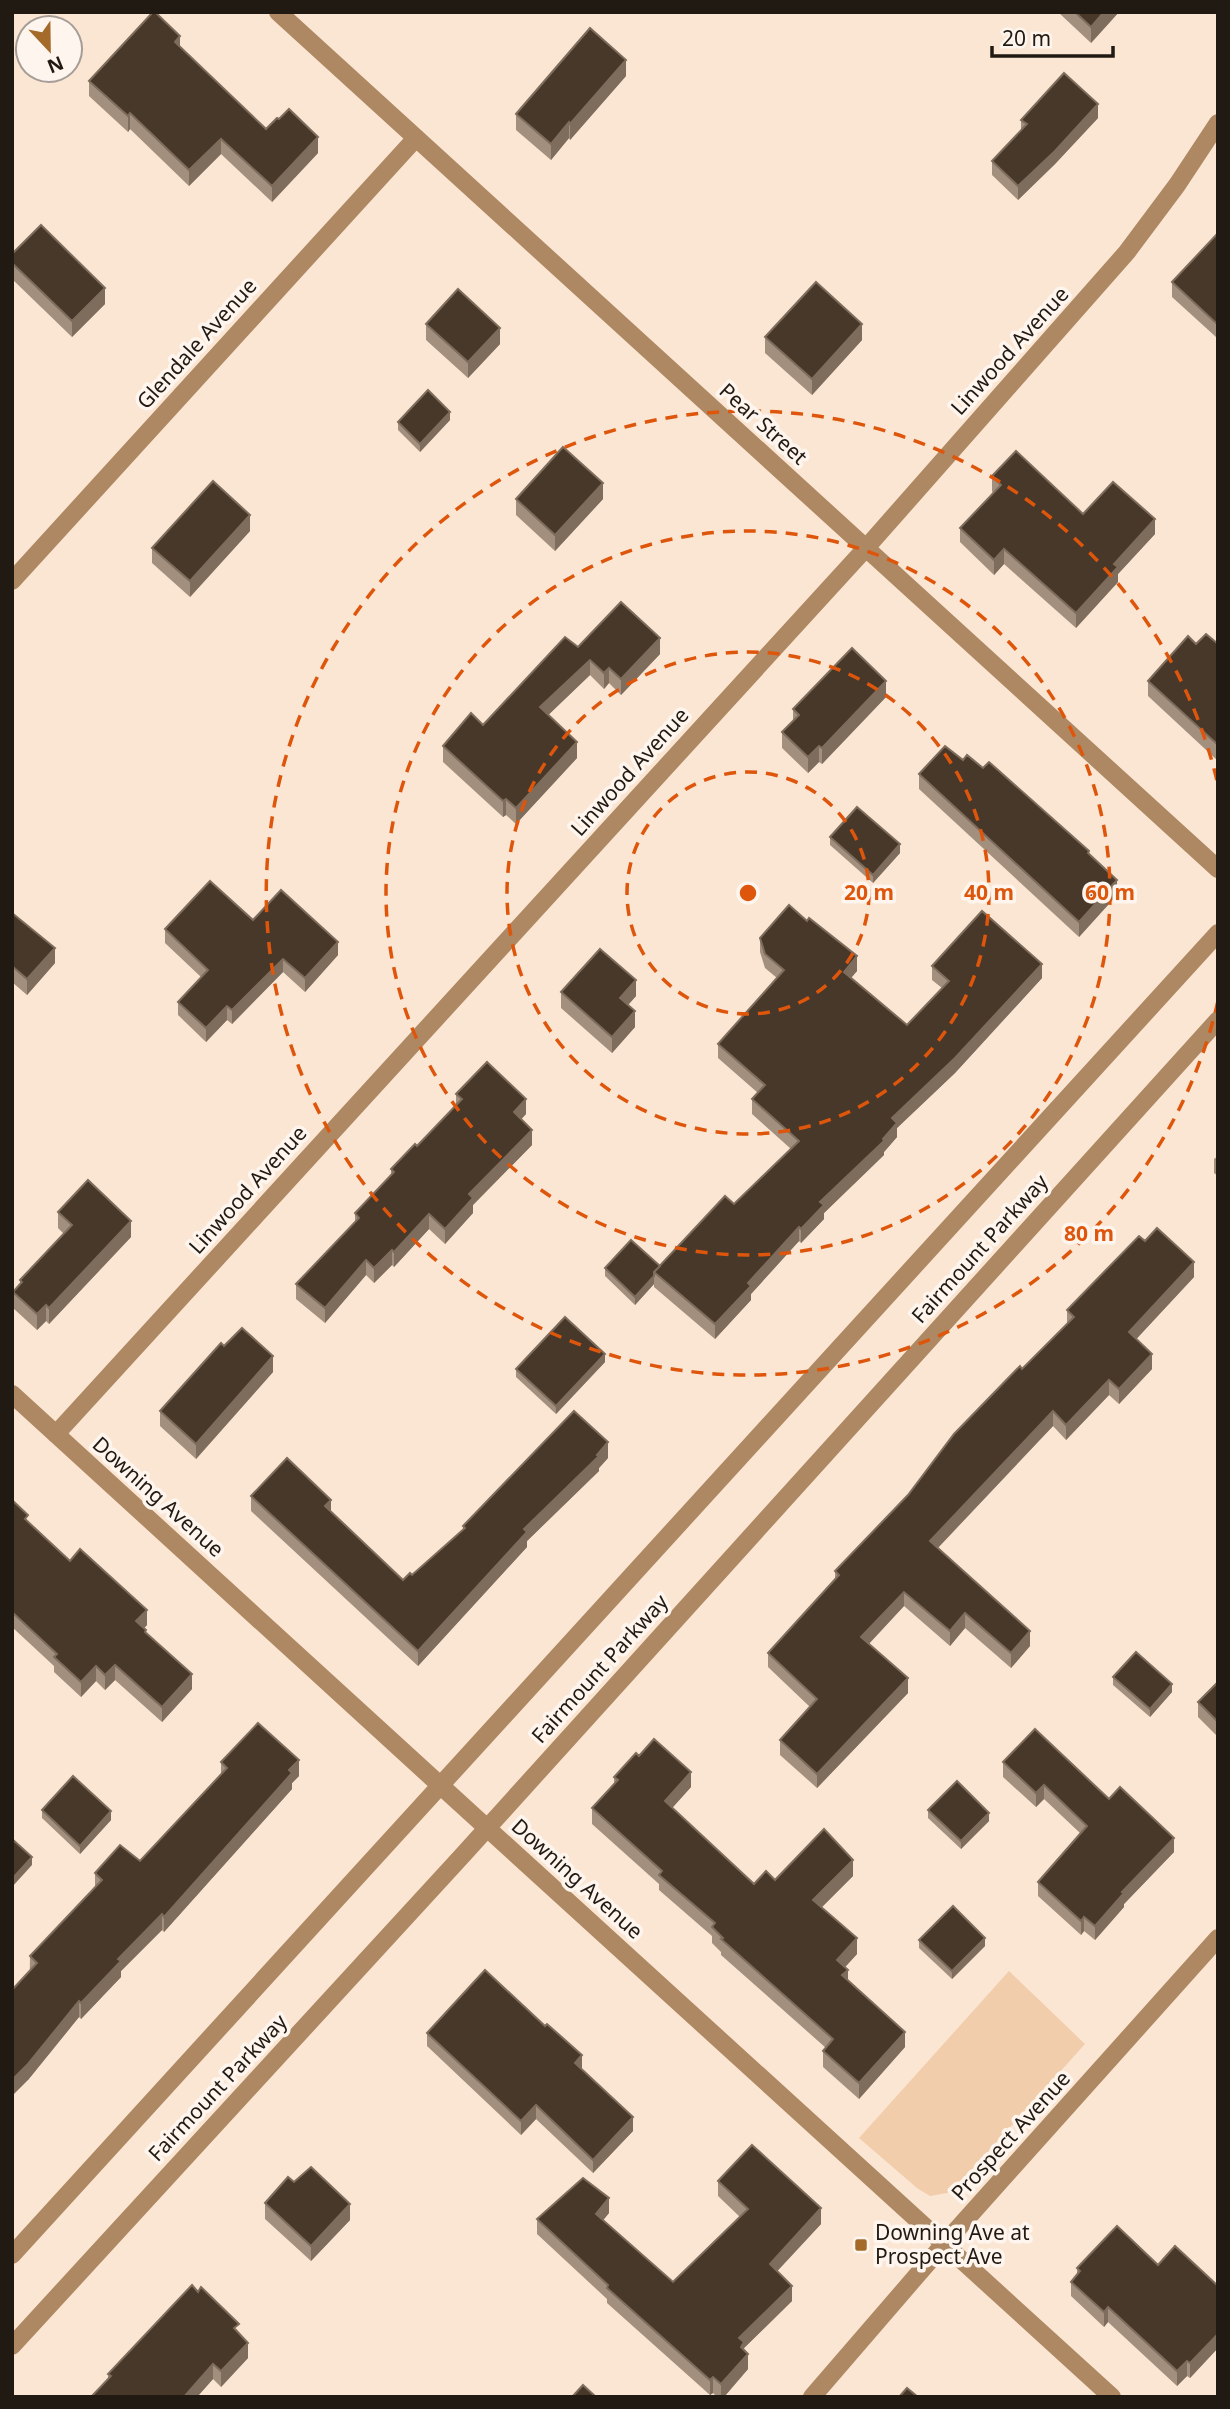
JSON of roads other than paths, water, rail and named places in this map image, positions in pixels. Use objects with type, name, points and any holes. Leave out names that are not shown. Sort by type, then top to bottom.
[{"type":"street","name":"Pear Street","points":[[278,12],[1218,869]]},
{"type":"street","name":"Linwood Avenue","points":[[56,1434],[866,548],[1128,252],[1218,123]]},
{"type":"street","name":"Glendale Avenue","points":[[12,581],[416,138]]},
{"type":"street","name":"Fairmount Parkway","points":[[12,2255],[1218,933]]},
{"type":"street","name":"Fairmount Parkway","points":[[12,2346],[487,1828],[1218,1020]]},
{"type":"street","name":"Downing Avenue","points":[[12,1394],[1112,2397]]},
{"type":"street","name":"Prospect Avenue","points":[[812,2397],[944,2244],[1218,1938]]},
{"type":"place","name":"Downing Ave at Prospect Ave","points":[[861,2245]]}]
